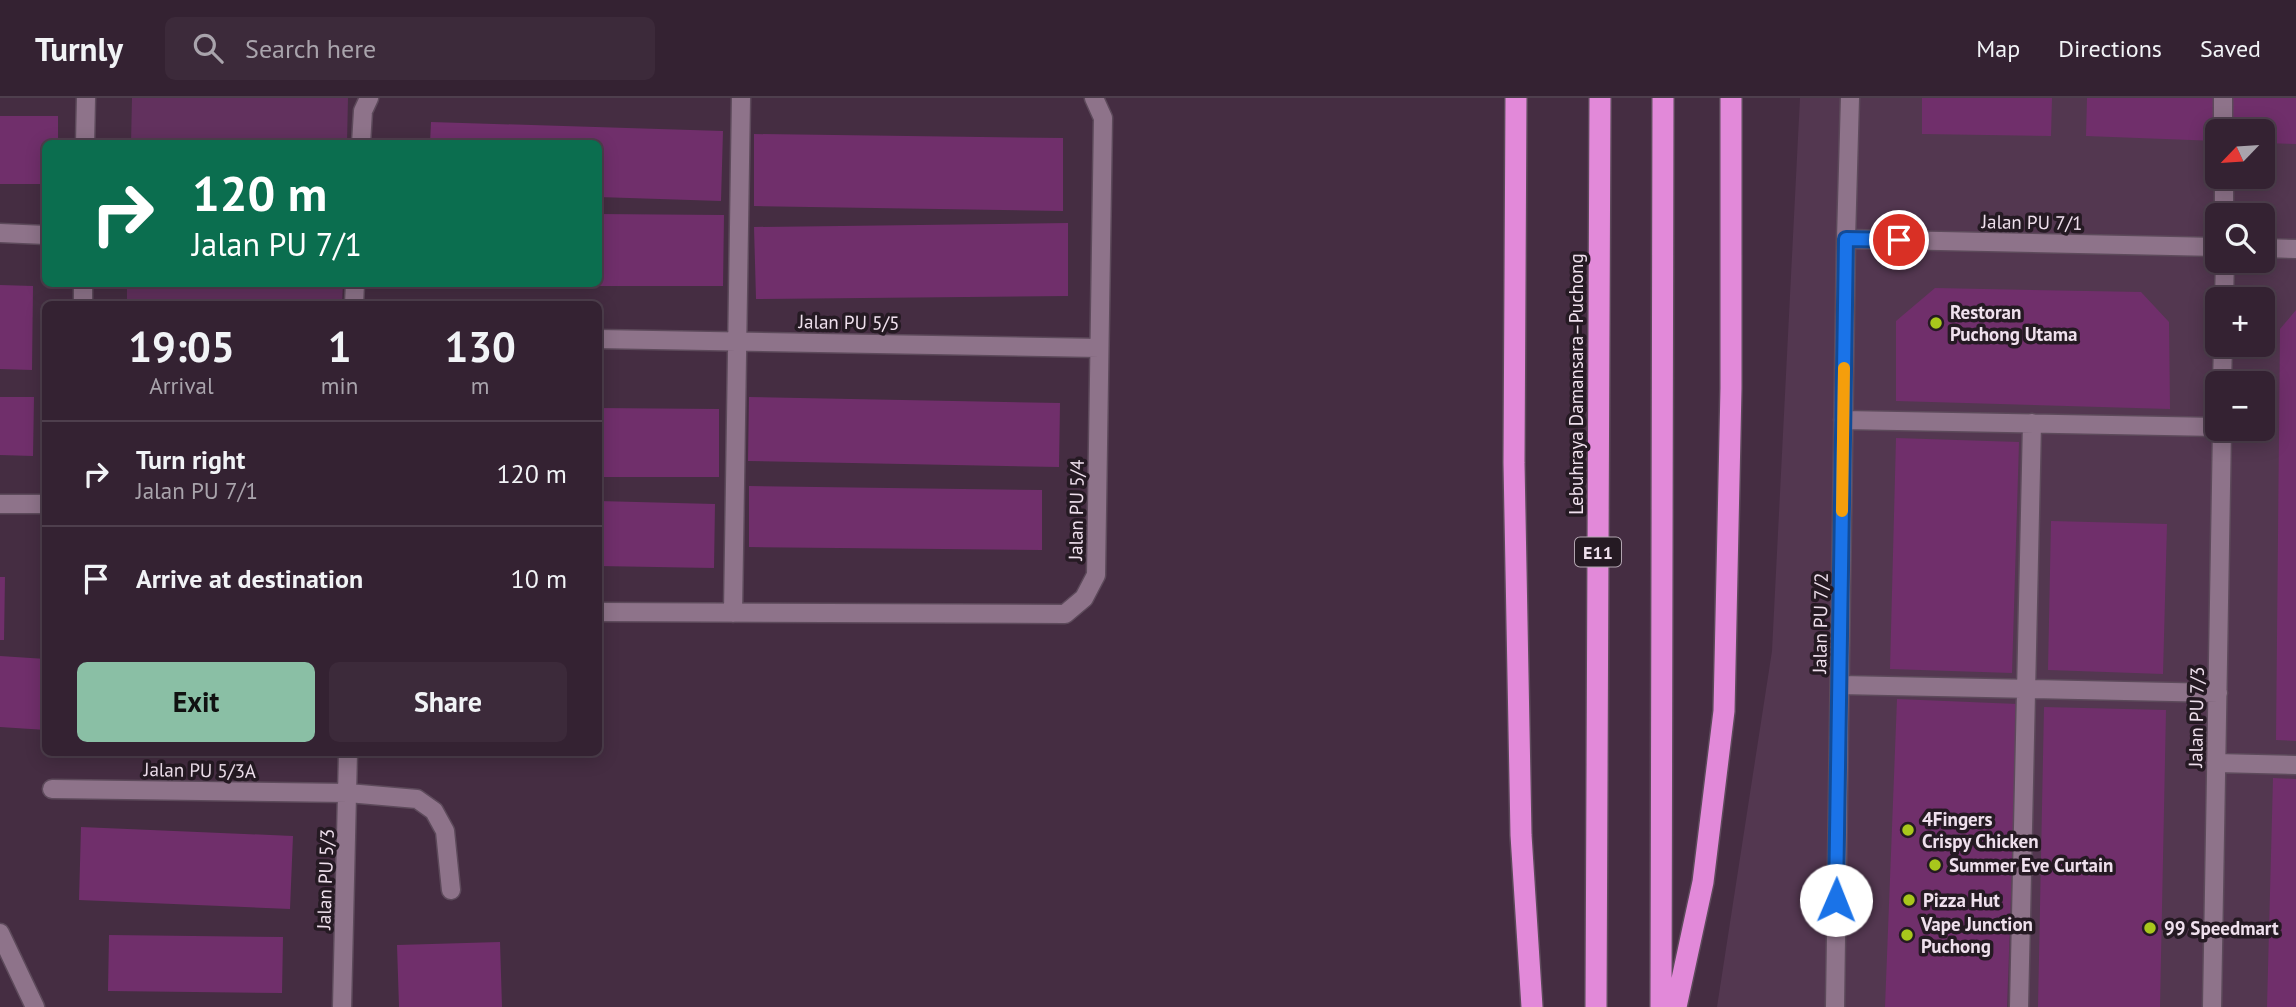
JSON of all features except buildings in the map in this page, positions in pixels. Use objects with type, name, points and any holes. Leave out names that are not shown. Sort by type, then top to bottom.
[{"type":"highway","points":[[1516,98],[1514,463],[1521,835],[1532,1007]]},
{"type":"highway","name":"Lebuhraya Damansara–Puchong","points":[[1596,1007],[1600,98]]},
{"type":"highway","points":[[1661,1007],[1663,98]]},
{"type":"highway","points":[[1675,1007],[1703,882],[1724,711],[1731,388],[1731,98]]},
{"type":"street","points":[[85,140],[86,98]]},
{"type":"street","points":[[361,140],[363,111],[369,98]]},
{"type":"street","points":[[733,613],[741,98]]},
{"type":"street","name":"Jalan PU 5/4","points":[[602,612],[1065,614],[1084,598],[1096,575],[1102,118],[1094,98]]},
{"type":"street","name":"Jalan PU 7/2","points":[[1835,1007],[1850,98]]},
{"type":"street","points":[[2223,98],[2223,119]]},
{"type":"street","points":[[0,233],[42,235]]},
{"type":"street","name":"Jalan PU 7/1","points":[[1846,239],[2205,247]]},
{"type":"street","points":[[2275,248],[2296,249]]},
{"type":"street","name":"Jalan PU 5/5","points":[[602,339],[1099,348]]},
{"type":"street","points":[[1843,420],[2205,428]]},
{"type":"street","points":[[2019,1007],[2032,424]]},
{"type":"street","name":"Jalan PU 7/3","points":[[2212,1007],[2218,693],[2219,441]]},
{"type":"street","points":[[0,504],[42,504]]},
{"type":"street","points":[[1840,685],[2218,693]]},
{"type":"street","name":"Jalan PU 5/3","points":[[342,1007],[348,756]]},
{"type":"street","points":[[2216,764],[2296,765]]},
{"type":"street","name":"Jalan PU 5/3A","points":[[52,789],[348,793],[416,799],[434,811],[445,831],[451,890]]},
{"type":"street","points":[[0,933],[35,1007]]},
{"type":"shaded area","points":[[132,98],[348,98],[347,140],[131,140]]},
{"type":"shaded area","points":[[1800,98],[2296,98],[2296,1007],[1717,1007],[1772,651]]},
{"type":"shaded area","points":[[127,287],[343,287],[342,301],[127,301]]},
{"type":"slow traffic","points":[[1842,511],[1844,368]]},
{"type":"place","name":"Restoran Puchong Utama","points":[[1936,323]]},
{"type":"place","name":"4Fingers Crispy Chicken","points":[[1908,830]]},
{"type":"place","name":"Summer Eve Curtain","points":[[1935,865]]},
{"type":"place","name":"Pizza Hut","points":[[1909,900]]},
{"type":"place","name":"99 Speedmart","points":[[2150,928]]},
{"type":"place","name":"Vape Junction Puchong","points":[[1907,935]]},
{"type":"route","points":[[1836,900],[1846,239],[1899,240]]}]
